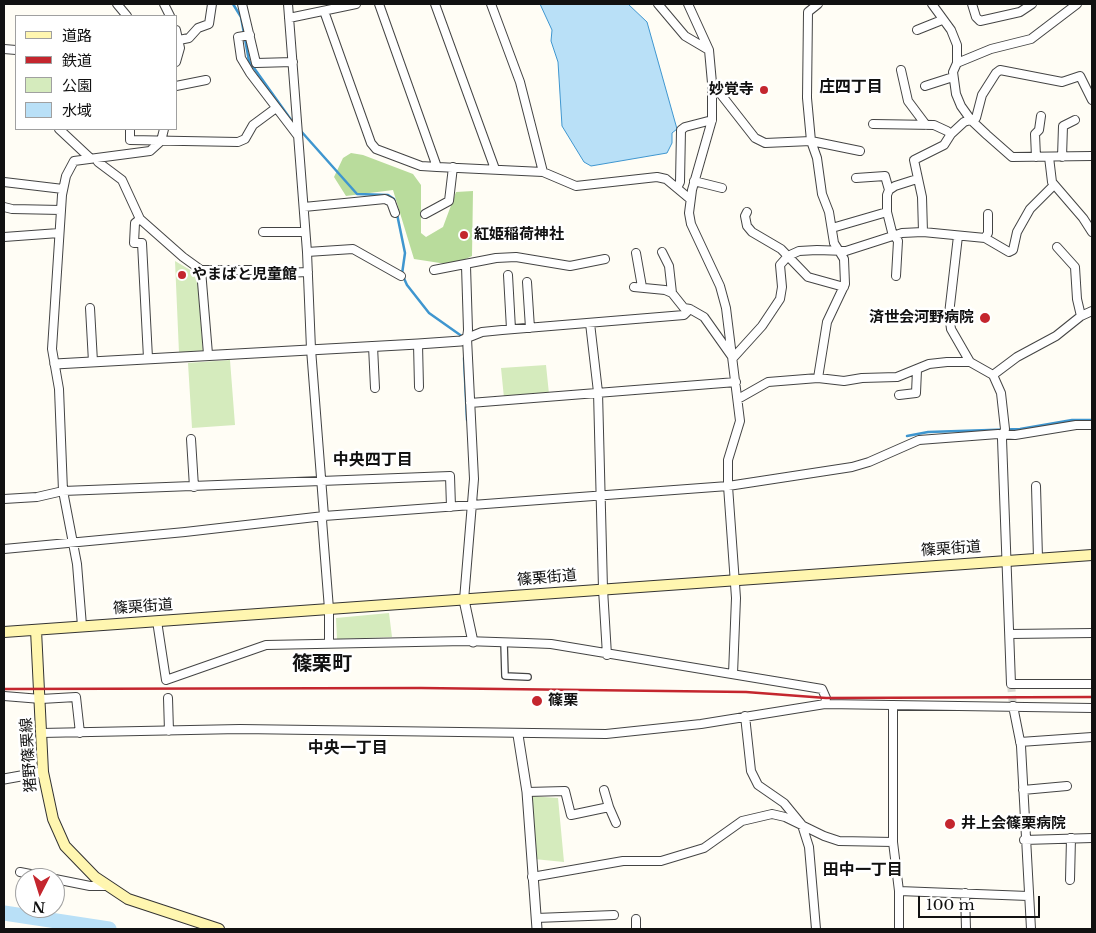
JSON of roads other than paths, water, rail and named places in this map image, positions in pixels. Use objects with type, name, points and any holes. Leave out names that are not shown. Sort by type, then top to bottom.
[{"type":"main road","name":"篠栗街道","points":[[4,632],[1092,555]]},
{"type":"main road","name":"猪野篠栗線","points":[[36,630],[43,772],[53,819],[65,846],[84,868],[107,886],[140,903],[219,929]]},
{"type":"street","points":[[117,4],[126,15]]},
{"type":"street","points":[[179,40],[189,38],[198,28],[209,24],[212,4]]},
{"type":"street","points":[[242,4],[256,63],[293,62]]},
{"type":"street","points":[[288,4],[304,207],[311,349],[324,516],[322,520],[329,609],[329,643]]},
{"type":"street","points":[[289,18],[355,4]]},
{"type":"street","points":[[379,4],[437,167]]},
{"type":"street","points":[[435,4],[495,169]]},
{"type":"street","points":[[490,4],[520,82],[543,172]]},
{"type":"street","points":[[658,4],[685,36],[709,50]]},
{"type":"street","points":[[688,4],[709,50],[712,83],[712,120],[694,181],[689,213],[691,224],[720,286],[726,308],[740,421],[728,460],[728,486],[736,598],[733,674]]},
{"type":"street","points":[[818,4],[808,12],[807,98],[811,141],[817,158],[822,194],[829,212],[834,243],[844,259],[844,286],[827,322],[818,378]]},
{"type":"street","points":[[932,4],[951,30],[957,45],[957,63],[953,77],[958,100],[971,120],[1012,157],[1092,156]]},
{"type":"street","points":[[972,4],[976,17],[980,21],[1020,12],[1032,4]]},
{"type":"street","points":[[1017,4],[1020,12]]},
{"type":"street","points":[[957,63],[991,49],[1031,39],[1077,4]]},
{"type":"street","points":[[324,11],[371,143],[376,149],[421,166],[543,172],[576,186],[657,176],[677,188],[690,199]]},
{"type":"street","points":[[917,30],[942,20]]},
{"type":"street","points":[[237,27],[241,58],[298,136]]},
{"type":"street","points":[[238,37],[250,35]]},
{"type":"street","points":[[178,37],[178,47]]},
{"type":"street","points":[[900,70],[908,101],[926,125]]},
{"type":"street","points":[[923,232],[922,197],[914,160],[944,145],[951,134],[964,122],[976,118],[982,95],[996,73],[1000,70],[1062,82],[1080,76],[1092,100]]},
{"type":"street","points":[[925,86],[953,77]]},
{"type":"street","points":[[178,86],[206,80]]},
{"type":"street","points":[[712,83],[755,138],[766,143],[811,141],[860,151]]},
{"type":"street","points":[[130,130],[130,140],[238,142],[245,139],[253,125],[276,108]]},
{"type":"street","points":[[1036,157],[1035,134],[1039,130],[1041,116]]},
{"type":"street","points":[[677,188],[680,182],[681,130],[684,126],[712,120]]},
{"type":"street","points":[[1062,157],[1062,126],[1075,120]]},
{"type":"street","points":[[873,124],[926,125],[941,127],[951,134]]},
{"type":"street","points":[[60,130],[90,158]]},
{"type":"street","points":[[82,626],[77,564],[63,491],[59,389],[52,349],[63,189],[66,176],[74,161],[150,151],[161,142],[164,130]]},
{"type":"street","points":[[1049,157],[1054,185],[1083,218],[1092,232]]},
{"type":"street","points":[[98,162],[122,180],[140,219],[183,257],[202,270],[260,270],[260,274],[308,272]]},
{"type":"street","points":[[425,214],[449,201],[453,168]]},
{"type":"street","points":[[856,178],[885,176],[889,190],[887,195],[887,212],[898,241],[896,276]]},
{"type":"street","points":[[889,190],[904,182],[918,179]]},
{"type":"street","points":[[694,181],[722,188]]},
{"type":"street","points":[[4,182],[63,189]]},
{"type":"street","points":[[733,358],[762,326],[780,300],[782,287],[780,265],[788,256],[799,251],[840,252],[895,235],[923,232],[985,238],[1009,252],[1013,250],[1017,232],[1030,209],[1054,185]]},
{"type":"street","points":[[304,207],[385,199],[391,202],[395,213]]},
{"type":"street","points":[[4,206],[12,209],[61,210]]},
{"type":"street","points":[[747,212],[745,216],[747,226],[752,232],[788,256],[808,277],[844,286]]},
{"type":"street","points":[[832,228],[887,212]]},
{"type":"street","points":[[985,238],[988,232],[988,214]]},
{"type":"street","points":[[140,219],[134,223],[134,244],[142,243],[148,358]]},
{"type":"street","points":[[263,232],[305,232]]},
{"type":"street","points":[[4,237],[59,233]]},
{"type":"street","points":[[958,236],[950,322],[951,329],[970,362],[993,375],[1001,393],[1006,429],[1004,434],[1011,684],[1092,684]]},
{"type":"street","points":[[1057,247],[1075,267],[1076,299],[1081,316]]},
{"type":"street","points":[[307,252],[353,249],[400,276]]},
{"type":"street","points":[[662,252],[669,266],[672,293],[677,301],[704,317],[733,358]]},
{"type":"street","points":[[636,253],[638,287],[657,288],[672,293]]},
{"type":"street","points":[[434,270],[466,266],[496,258],[516,257],[570,266],[605,258]]},
{"type":"street","points":[[466,266],[468,330],[466,338],[473,506],[464,600],[473,642]]},
{"type":"street","points":[[202,270],[208,354]]},
{"type":"street","points":[[508,276],[511,329]]},
{"type":"street","points":[[527,282],[530,328]]},
{"type":"street","points":[[90,308],[93,362]]},
{"type":"street","points":[[55,364],[461,341],[482,332],[684,315],[690,309]]},
{"type":"street","points":[[993,375],[1017,356],[1056,336],[1081,316],[1092,312]]},
{"type":"street","points":[[590,322],[598,392],[603,589],[607,655]]},
{"type":"street","points":[[418,344],[420,387]]},
{"type":"street","points":[[373,346],[375,388]]},
{"type":"street","points":[[738,399],[768,382],[818,378],[844,381],[862,378],[897,377],[929,364],[970,362]]},
{"type":"street","points":[[899,395],[916,393],[918,390],[917,370]]},
{"type":"street","points":[[470,403],[736,382]]},
{"type":"street","points":[[4,549],[185,532],[324,516],[728,486],[869,462],[919,440],[1092,426]]},
{"type":"street","points":[[191,439],[194,487]]},
{"type":"street","points":[[4,499],[63,491],[450,476],[452,507]]},
{"type":"street","points":[[1036,486],[1038,558]]},
{"type":"street","points":[[157,621],[166,680],[266,646],[329,643],[504,642],[551,644],[607,655],[822,689],[826,698],[825,704]]},
{"type":"street","points":[[1010,634],[1092,633]]},
{"type":"street","points":[[504,642],[505,676],[528,677]]},
{"type":"street","points":[[4,696],[40,699],[76,697],[80,733]]},
{"type":"street","points":[[168,698],[169,731]]},
{"type":"street","points":[[41,733],[374,730],[518,735],[606,734],[701,724],[825,704],[1092,708]]},
{"type":"street","points":[[893,705],[893,842],[899,891],[899,929]]},
{"type":"street","points":[[1013,706],[1020,742],[1024,840],[1031,929]]},
{"type":"street","points":[[745,716],[751,772],[758,785],[784,803],[802,825],[809,847],[816,929]]},
{"type":"street","points":[[518,735],[526,792],[537,929]]},
{"type":"street","points":[[1020,742],[1092,738]]},
{"type":"street","points":[[4,779],[43,772]]},
{"type":"street","points":[[1023,790],[1067,786]]},
{"type":"street","points":[[604,790],[616,824]]},
{"type":"street","points":[[526,792],[565,791],[570,815],[609,807]]},
{"type":"street","points":[[532,877],[624,861],[661,861],[704,848],[742,821],[772,814],[839,841],[893,842]]},
{"type":"street","points":[[1070,880],[1071,838]]},
{"type":"street","points":[[1024,840],[1092,838]]},
{"type":"street","points":[[65,881],[90,886],[107,886]]},
{"type":"street","points":[[899,891],[1028,896]]},
{"type":"street","points":[[965,893],[966,929]]},
{"type":"street","points":[[536,918],[614,915]]},
{"type":"street","points":[[636,919],[636,929]]},
{"type":"water","points":[[540,4],[628,4],[647,22],[677,129],[672,133],[672,143],[667,153],[591,166],[584,162],[562,126],[558,62],[551,41],[552,30]]},
{"type":"waterway","points":[[233,4],[241,17],[249,61],[294,124]]},
{"type":"waterway","points":[[300,130],[357,194],[388,195],[394,199],[395,204]]},
{"type":"waterway","points":[[397,214],[405,253],[402,274],[407,285],[429,313],[463,337]]},
{"type":"waterway","points":[[464,358],[467,420]]},
{"type":"waterway","points":[[907,436],[928,432],[1020,429],[1072,420],[1092,420]]},
{"type":"waterway","points":[[4,913],[109,929]]},
{"type":"tunnel","points":[[1011,684],[1013,706]]},
{"type":"railway","points":[[4,689],[421,688],[746,692],[826,698],[1092,697]]},
{"type":"place","name":"妙覚寺","points":[[764,90]]},
{"type":"place","name":"紅姫稲荷神社","points":[[464,235]]},
{"type":"place","name":"やまばと児童館","points":[[182,275]]},
{"type":"place","name":"済世会河野病院","points":[[985,318]]},
{"type":"place","name":"篠栗","points":[[537,701]]},
{"type":"place","name":"井上会篠栗病院","points":[[950,824]]},
{"type":"district","name":"庄四丁目","points":[[851,87]]},
{"type":"district","name":"中央四丁目","points":[[373,460]]},
{"type":"district","name":"篠栗町","points":[[322,664]]},
{"type":"district","name":"中央一丁目","points":[[348,748]]},
{"type":"district","name":"田中一丁目","points":[[863,870]]}]
